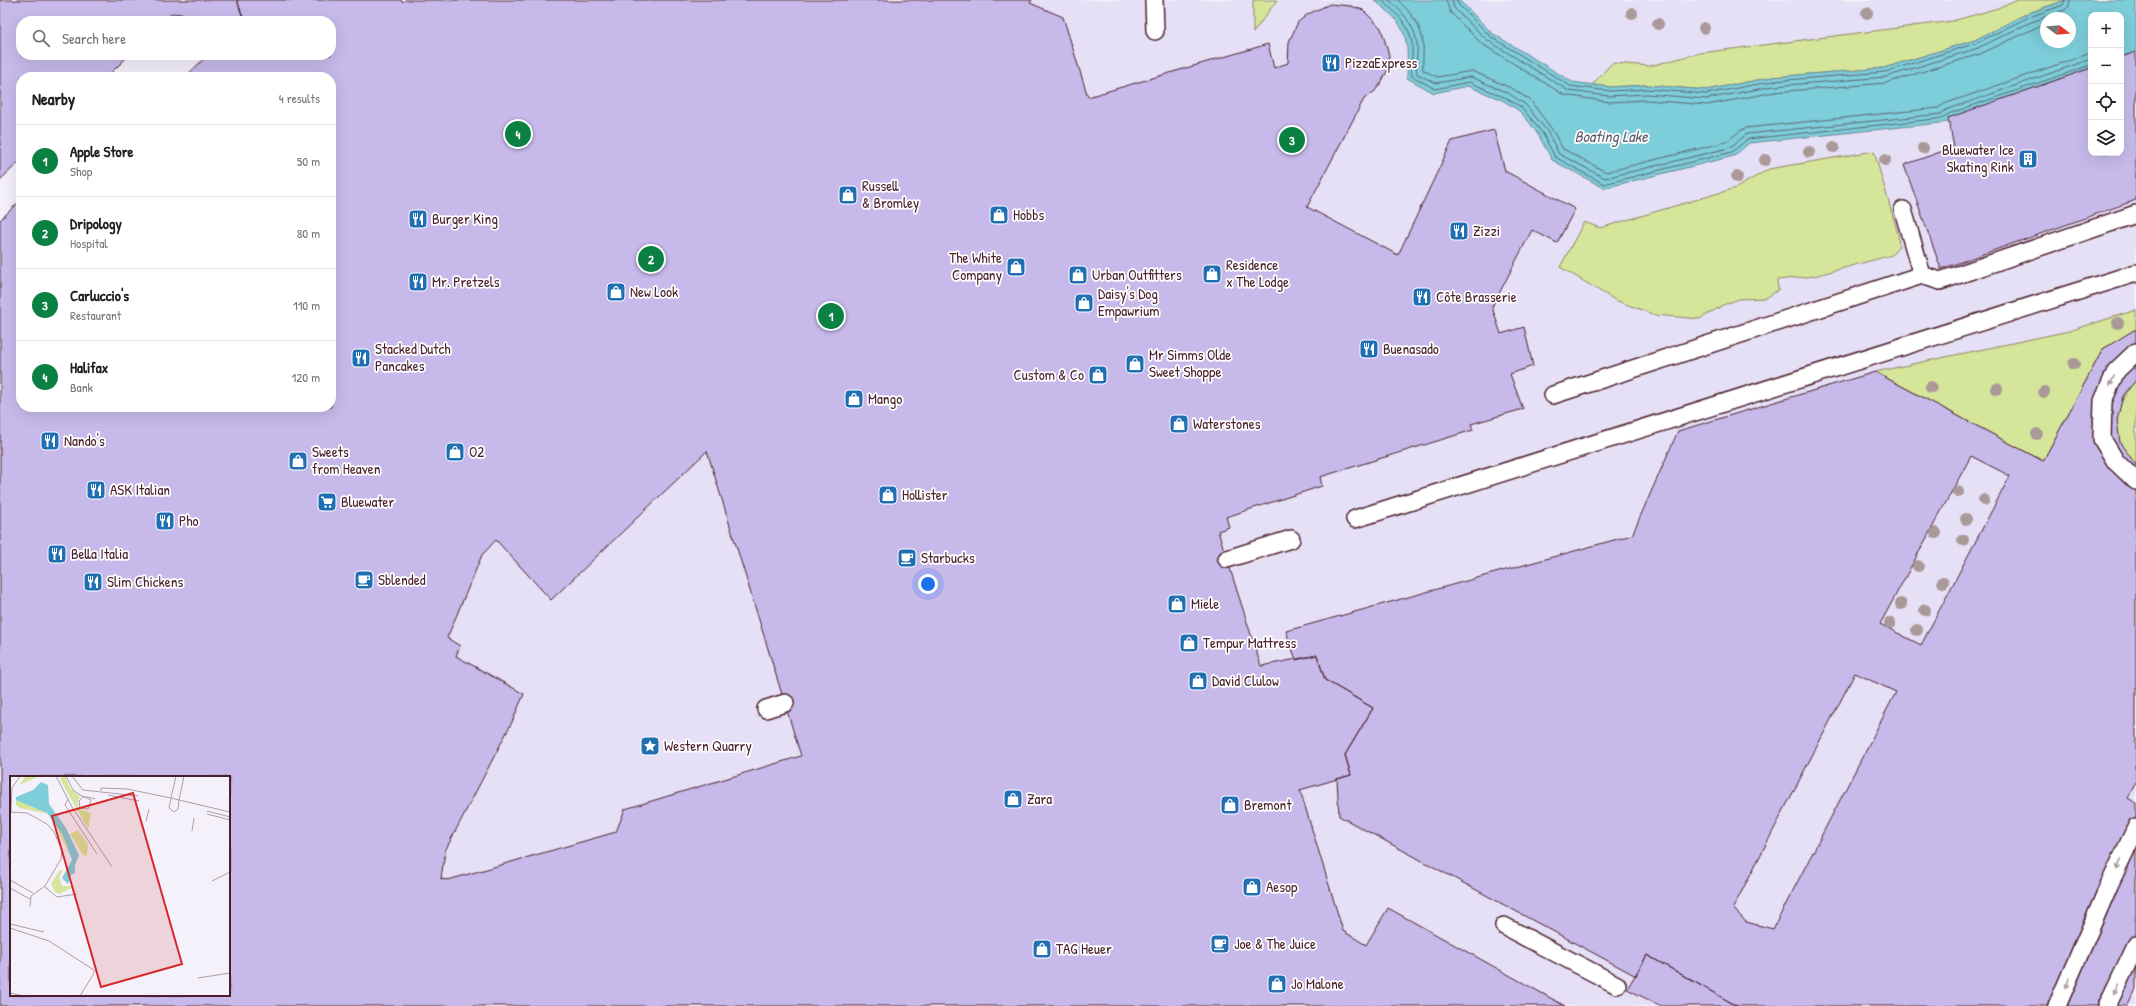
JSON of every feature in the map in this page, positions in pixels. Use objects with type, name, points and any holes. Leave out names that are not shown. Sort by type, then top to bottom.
[{"type":"lane","points":[[1154,0],[1155,31]]},
{"type":"lane","points":[[1903,210],[1922,275]]},
{"type":"lane","points":[[1553,394],[1922,275],[1940,280],[2136,214]]},
{"type":"lane","points":[[1355,519],[2136,273]]},
{"type":"lane","points":[[2136,352],[2116,370],[2103,401],[2102,439],[2116,462],[2136,481]]},
{"type":"lane","points":[[1227,559],[1291,539]]},
{"type":"lane","points":[[766,709],[785,703]]},
{"type":"lane","points":[[2057,1006],[2110,883],[2136,828]]},
{"type":"lane","points":[[1504,926],[1617,985]]},
{"type":"lane","points":[[2107,1006],[2136,945]]},
{"type":"shaded area","points":[[547,0],[2136,0],[2136,1006],[0,1006],[0,735],[326,412],[336,412],[336,398]]},
{"type":"green space","points":[[1253,0],[1277,0],[1253,33]]},
{"type":"green space","points":[[2015,0],[2066,0],[2026,14],[1975,40],[1884,68],[1773,77],[1706,90],[1647,85],[1610,87],[1592,85],[1612,63],[1650,66],[1700,53],[1953,21],[1998,8]]},
{"type":"green space","points":[[1874,151],[1898,234],[1899,246],[1892,255],[1814,276],[1777,280],[1778,290],[1766,298],[1739,299],[1723,305],[1700,319],[1655,315],[1615,300],[1560,267],[1584,222],[1600,228],[1736,188],[1769,169]]},
{"type":"green space","points":[[2136,310],[2136,330],[2103,349],[2043,461],[1875,372],[2069,331]]},
{"type":"green space","points":[[2136,380],[2136,465],[2121,445],[2117,434],[2117,417],[2126,393]]},
{"type":"water","name":"Boating Lake","points":[[1374,0],[1459,0],[1492,33],[1572,82],[1610,87],[1647,85],[1706,90],[1773,77],[1884,68],[1975,40],[2026,14],[2066,0],[2136,0],[2136,52],[2124,56],[2124,12],[2088,12],[2088,69],[1949,118],[1949,122],[1749,143],[1734,156],[1604,188],[1552,160],[1539,136],[1529,122],[1518,110],[1504,101],[1468,86],[1434,93],[1407,78],[1406,43],[1404,34],[1394,18],[1386,9]]},
{"type":"building","points":[[0,0],[237,0],[242,16],[200,16],[172,13],[169,16],[16,16],[16,60],[124,60],[112,72],[16,72],[16,165],[0,180]]},
{"type":"building","name":"Bluewater","points":[[237,0],[402,0],[403,2],[405,0],[1032,0],[1030,3],[1063,17],[1088,97],[1268,44],[1274,68],[1288,63],[1289,42],[1298,22],[1308,14],[1330,4],[1351,6],[1363,10],[1381,28],[1389,55],[1388,69],[1375,91],[1364,99],[1307,207],[1398,255],[1452,141],[1494,130],[1505,171],[1575,209],[1557,243],[1532,230],[1492,307],[1501,334],[1524,327],[1533,366],[1510,374],[1523,409],[1471,424],[1473,430],[1320,477],[1322,486],[1226,517],[1229,527],[1218,531],[1261,666],[1317,655],[1325,680],[1373,708],[1345,755],[1351,775],[1300,790],[1343,931],[1366,945],[1388,908],[1565,1006],[0,1006],[0,220],[16,205],[16,412],[336,412],[336,72],[190,72],[203,60],[336,60],[336,16],[242,16]],"holes":[[[707,451],[801,756],[625,809],[616,832],[448,880],[441,879],[445,851],[512,722],[524,694],[456,656],[460,646],[447,638],[482,555],[496,540],[551,600]]]},
{"type":"building","name":"Bluewater Ice Skating Rink","points":[[2136,52],[2136,200],[1941,269],[1904,165],[1954,147],[1948,118],[2088,69],[2088,156],[2124,156],[2124,56]]},
{"type":"building","points":[[2136,330],[2136,380],[2123,396],[2117,420],[2120,443],[2136,465],[2136,782],[2128,798],[2136,803],[2136,989],[2128,1006],[1737,1006],[1647,955],[1636,976],[1339,816],[1337,779],[1351,775],[1345,755],[1373,708],[1325,680],[1317,655],[1296,660],[1286,631],[1632,535],[1678,431],[1875,372],[2043,461],[2103,349]],"holes":[[[1971,456],[2010,476],[1921,645],[1880,624]],[[1855,673],[1896,692],[1773,929],[1746,922],[1733,908]]]},
{"type":"building","points":[[1647,955],[1737,1006],[1661,1006],[1627,989]]},
{"type":"place","name":"PizzaExpress","points":[[1331,63]]},
{"type":"place","name":"Halifax","points":[[518,134]]},
{"type":"place","name":"Carluccio's","points":[[1292,140]]},
{"type":"place","name":"Bluewater Ice Skating Rink","points":[[2028,159]]},
{"type":"place","name":"Russell & Bromley","points":[[848,195]]},
{"type":"place","name":"Hobbs","points":[[999,215]]},
{"type":"place","name":"Burger King","points":[[418,219]]},
{"type":"place","name":"Zizzi","points":[[1459,231]]},
{"type":"place","name":"Dripology","points":[[651,259]]},
{"type":"place","name":"The White Company","points":[[1016,267]]},
{"type":"place","name":"Residence x The Lodge","points":[[1212,274]]},
{"type":"place","name":"Urban Outfitters","points":[[1078,275]]},
{"type":"place","name":"Mr. Pretzels","points":[[418,282]]},
{"type":"place","name":"New Look","points":[[616,292]]},
{"type":"place","name":"Côte Brasserie","points":[[1422,297]]},
{"type":"place","name":"Daisy's Dog Empawrium","points":[[1084,303]]},
{"type":"place","name":"Apple Store","points":[[831,316]]},
{"type":"place","name":"Buenasado","points":[[1369,349]]},
{"type":"place","name":"Stacked Dutch Pancakes","points":[[361,358]]},
{"type":"place","name":"Mr Simms Olde Sweet Shoppe","points":[[1135,364]]},
{"type":"place","name":"Custom & Co","points":[[1098,375]]},
{"type":"place","name":"Mango","points":[[854,399]]},
{"type":"place","name":"Waterstones","points":[[1179,424]]},
{"type":"place","name":"Nando's","points":[[50,441]]},
{"type":"place","name":"O2","points":[[455,452]]},
{"type":"place","name":"Sweets from Heaven","points":[[298,461]]},
{"type":"place","name":"ASK Italian","points":[[96,490]]},
{"type":"place","name":"Hollister","points":[[888,495]]},
{"type":"place","name":"Bluewater","points":[[327,502]]},
{"type":"place","name":"Pho","points":[[165,521]]},
{"type":"place","name":"Bella Italia","points":[[57,554]]},
{"type":"place","name":"Starbucks","points":[[907,558]]},
{"type":"place","name":"Sblended","points":[[364,580]]},
{"type":"place","name":"Slim Chickens","points":[[93,582]]},
{"type":"place","name":"Miele","points":[[1177,604]]},
{"type":"place","name":"Tempur Mattress","points":[[1189,643]]},
{"type":"place","name":"David Clulow","points":[[1198,681]]},
{"type":"place","name":"Western Quarry","points":[[650,746]]},
{"type":"place","name":"Zara","points":[[1013,799]]},
{"type":"place","name":"Bremont","points":[[1230,805]]},
{"type":"place","name":"Aesop","points":[[1252,887]]},
{"type":"place","name":"Joe & The Juice","points":[[1220,944]]},
{"type":"place","name":"TAG Heuer","points":[[1042,949]]},
{"type":"place","name":"Jo Malone","points":[[1277,984]]}]
